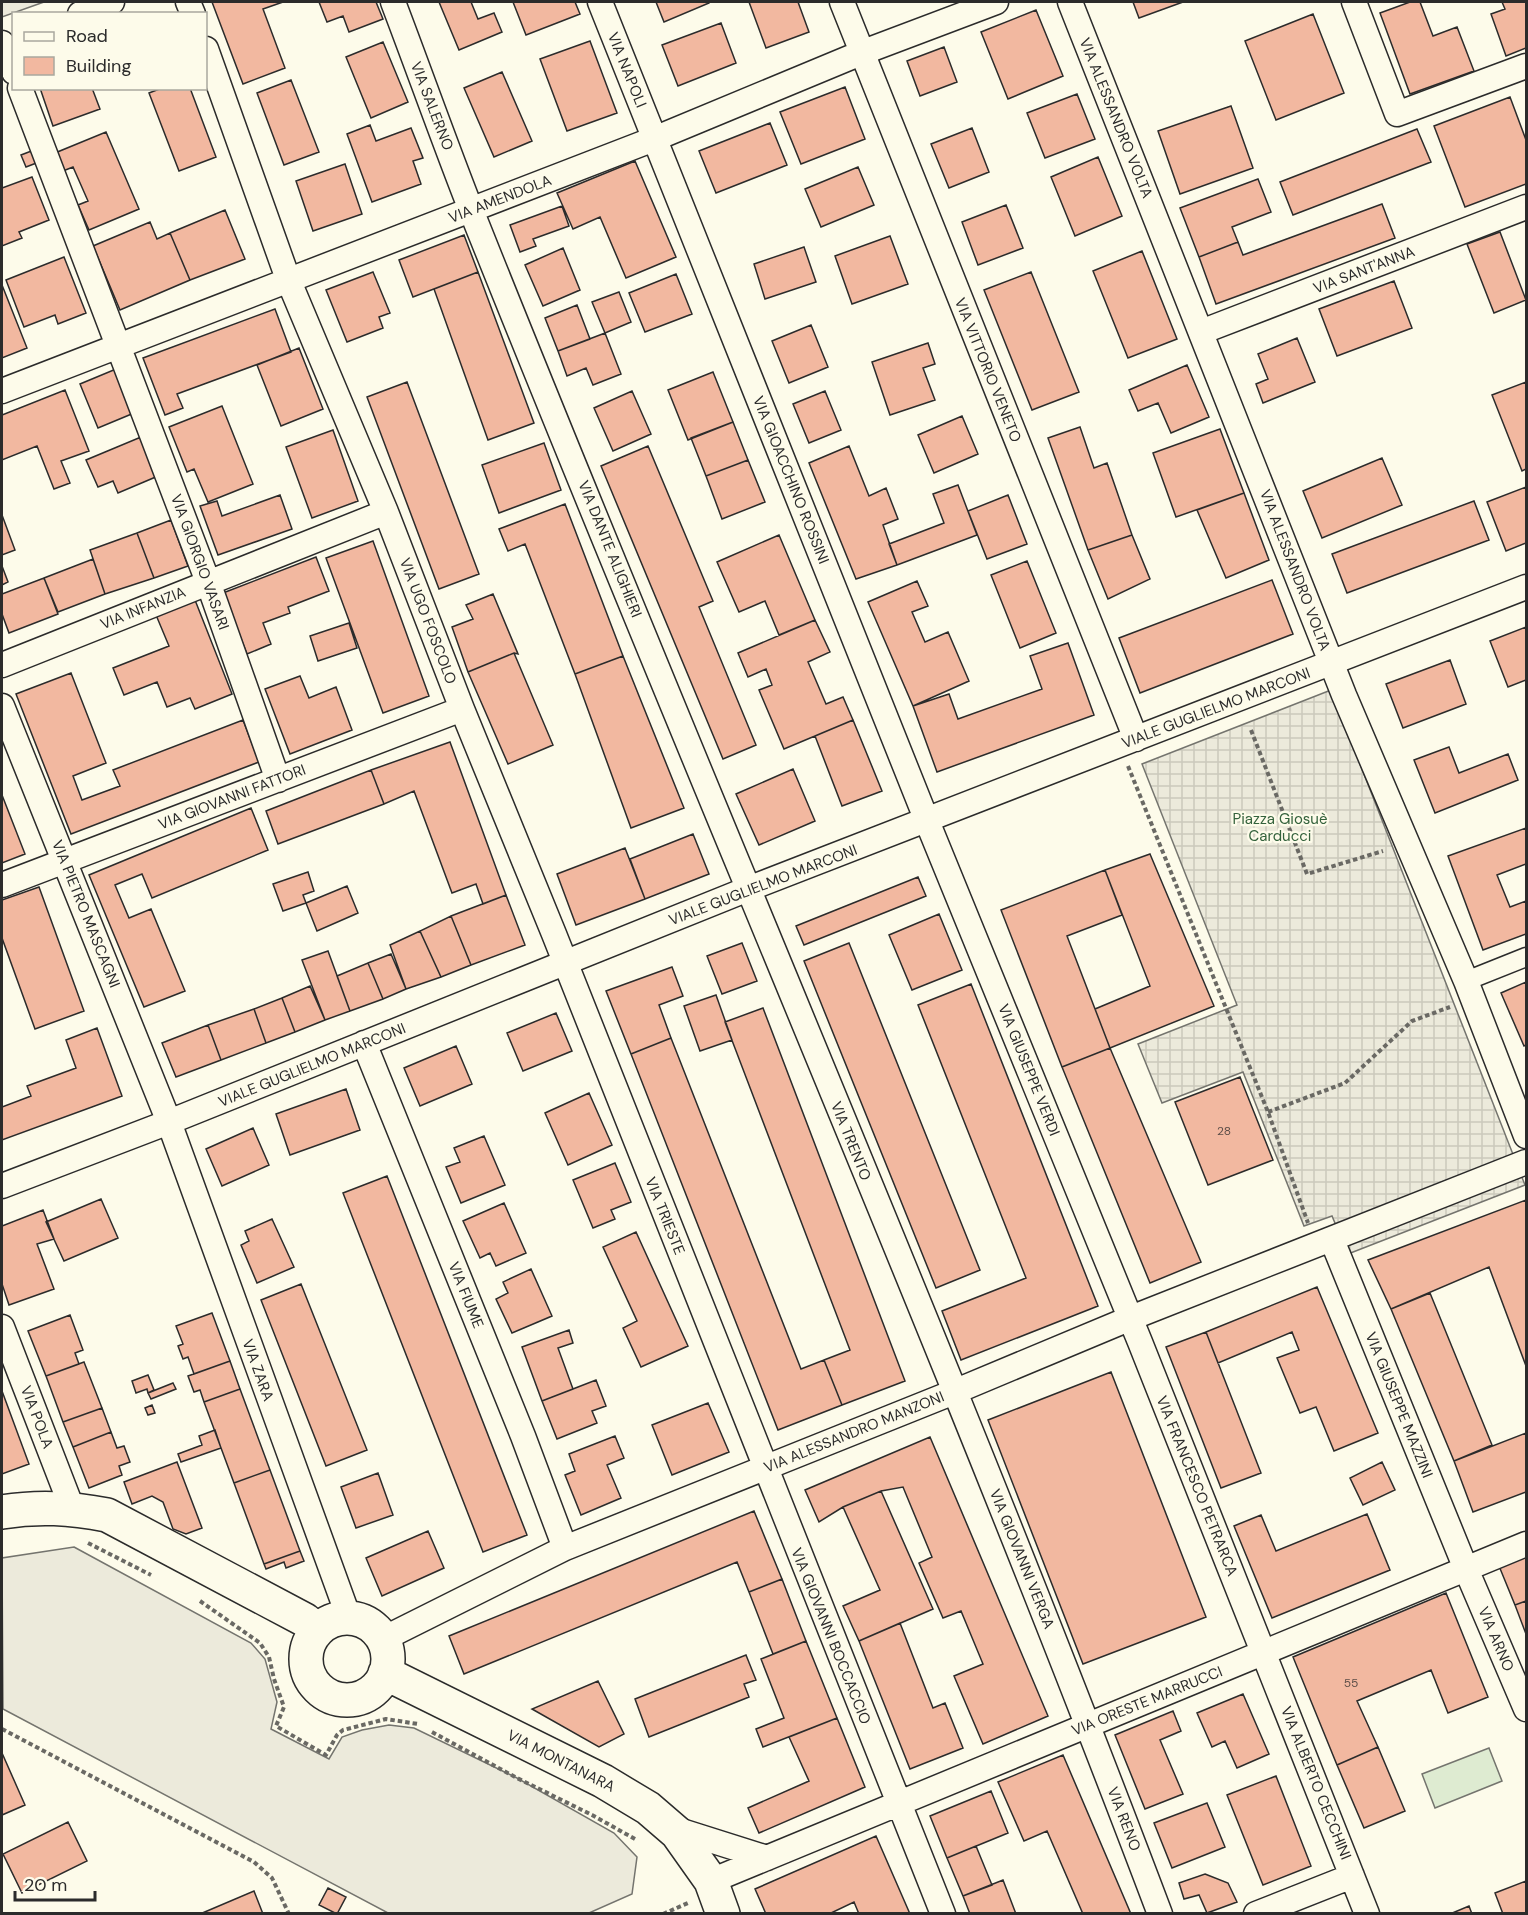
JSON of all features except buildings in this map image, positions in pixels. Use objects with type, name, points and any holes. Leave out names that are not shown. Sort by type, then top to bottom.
[{"type":"main road","points":[[2,1512],[21,1509],[72,1508],[107,1515],[305,1620],[317,1630]]},
{"type":"main road","points":[[337,1618],[349,1618],[374,1628],[383,1639],[388,1662],[379,1684],[370,1693],[358,1698],[339,1699],[322,1691],[312,1681],[307,1669],[306,1655],[309,1642],[317,1630],[337,1618]]},
{"type":"main road","name":"VIA MONTANARA","points":[[385,1673],[603,1781],[648,1808],[677,1833],[695,1892],[707,1911]]},
{"type":"street","points":[[85,12],[112,2]]},
{"type":"street","name":"VIA SALERNO","points":[[393,2],[471,210]]},
{"type":"street","name":"VIA NAPOLI","points":[[600,2],[654,139]]},
{"type":"street","name":"VIA VITTORIO VENETO","points":[[842,2],[1127,742]]},
{"type":"street","name":"VIA AMENDOLA","points":[[2,391],[654,139],[861,53],[996,2]]},
{"type":"street","name":"VIA ALESSANDRO VOLTA","points":[[1070,2],[1332,663],[1469,990],[1527,1136]]},
{"type":"street","points":[[1354,2],[1396,114],[1527,66]]},
{"type":"street","points":[[2,43],[12,67]]},
{"type":"street","name":"VIA UGO FOSCOLO","points":[[207,52],[288,279],[386,512],[462,709],[566,964]]},
{"type":"street","name":"VIA GIORGIO VASARI","points":[[21,90],[208,582],[278,780]]},
{"type":"street","name":"VIA GIOACCHINO ROSSINI","points":[[654,139],[927,821]]},
{"type":"street","name":"VIA SANT'ANNA","points":[[1202,332],[1527,207]]},
{"type":"street","name":"VIA DANTE ALIGHIERI","points":[[471,210],[748,889]]},
{"type":"street","name":"VIA INFANZIA","points":[[2,665],[386,512]]},
{"type":"street","name":"VIALE GUGLIELMO MARCONI","points":[[2,1186],[170,1122],[748,889],[1527,587]]},
{"type":"street","name":"VIA PIETRO MASCAGNI","points":[[2,706],[170,1122]]},
{"type":"street","name":"VIA GIOVANNI FATTORI","points":[[2,885],[462,709]]},
{"type":"street","name":"VIA GIUSEPPE VERDI","points":[[927,821],[1131,1318]]},
{"type":"street","name":"VIA TRENTO","points":[[748,889],[954,1392]]},
{"type":"street","points":[[1469,990],[1527,957]]},
{"type":"street","name":"VIA TRIESTE","points":[[566,964],[764,1468]]},
{"type":"street","name":"VIA FIUME","points":[[364,1043],[523,1436],[565,1548]]},
{"type":"street","name":"VIA ZARA","points":[[170,1122],[349,1618]]},
{"type":"street","points":[[1324,1243],[1527,1162]]},
{"type":"street","name":"VIA ALESSANDRO MANZONI","points":[[383,1639],[565,1548],[954,1392],[1131,1318],[1324,1243]]},
{"type":"street","name":"VIA GIUSEPPE MAZZINI","points":[[1324,1243],[1466,1569]]},
{"type":"street","name":"VIA FRANCESCO PETRARCA","points":[[1131,1318],[1264,1653]]},
{"type":"street","name":"VIA POLA","points":[[2,1326],[72,1508]]},
{"type":"street","name":"VIA GIOVANNI VERGA","points":[[954,1392],[1089,1725]]},
{"type":"street","name":"VIA GIOVANNI BOCCACCIO","points":[[764,1468],[943,1914]]},
{"type":"street","name":"VIA ORESTE MARRUCCI","points":[[695,1892],[767,1858],[1527,1544]]},
{"type":"street","name":"VIA ARNO","points":[[1466,1569],[1527,1708]]},
{"type":"street","name":"VIA ALBERTO CECCHINI","points":[[1264,1653],[1367,1914]]},
{"type":"street","name":"VIA RENO","points":[[1089,1725],[1160,1914]]},
{"type":"street","points":[[669,1827],[767,1858]]},
{"type":"street","points":[[1256,1914],[1352,1876]]},
{"type":"path","points":[[1251,730],[1307,874],[1407,844]]},
{"type":"path","points":[[1127,742],[1268,1112],[1324,1243]]},
{"type":"path","points":[[1268,1112],[1345,1083],[1412,1021],[1469,990]]},
{"type":"path","points":[[84,1541],[155,1577]]},
{"type":"path","points":[[196,1598],[260,1643],[269,1657],[274,1679],[285,1707],[276,1726],[326,1755],[337,1735],[343,1730],[386,1719],[417,1724],[640,1842]]},
{"type":"path","points":[[2,1729],[254,1862],[272,1878],[289,1914]]},
{"type":"path","points":[[663,1914],[695,1892],[707,1911]]},
{"type":"green space","points":[[1489,1748],[1502,1781],[1435,1808],[1422,1774]]},
{"type":"shaded area","points":[[2,2],[44,2],[12,12],[2,17]]},
{"type":"shaded area","name":"Piazza Giosuè Carducci","points":[[1331,690],[1525,1185],[1348,1254],[1332,1216],[1304,1226],[1243,1072],[1162,1103],[1138,1044],[1237,1005],[1142,764]]},
{"type":"shaded area","points":[[74,1547],[251,1643],[265,1659],[277,1702],[271,1729],[329,1759],[342,1737],[362,1730],[389,1725],[414,1728],[517,1778],[614,1833],[637,1857],[632,1894],[589,1913],[388,1913],[3,1709],[2,1558]]}]
